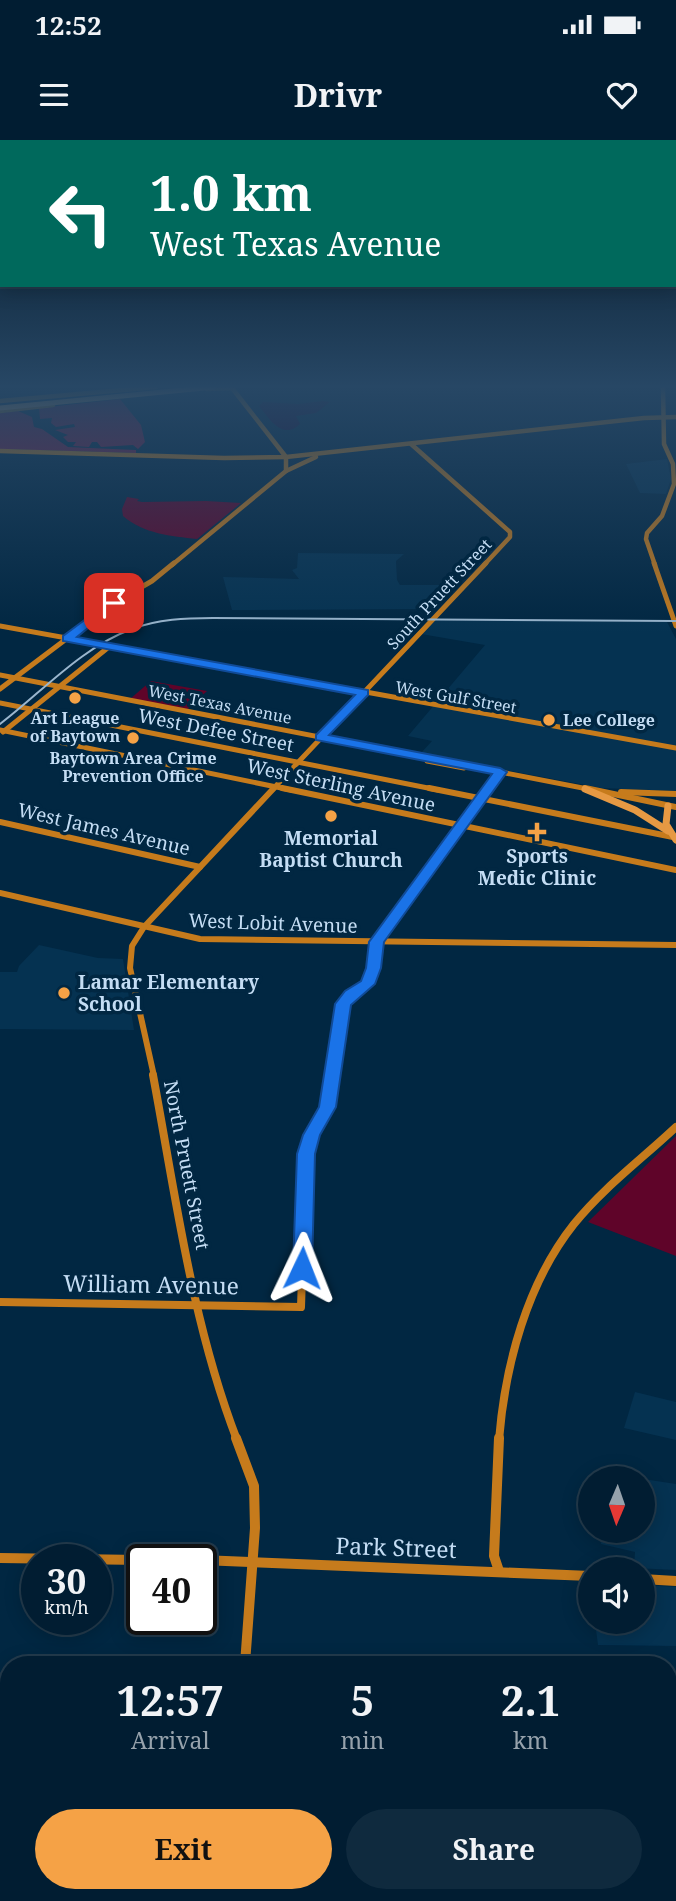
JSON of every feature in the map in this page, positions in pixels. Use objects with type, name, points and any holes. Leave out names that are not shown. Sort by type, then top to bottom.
[{"type":"main road","points":[[585,789],[635,810],[673,836]]},
{"type":"main road","points":[[672,806],[666,824],[673,836]]},
{"type":"street","points":[[0,690],[124,596],[152,581],[290,469]]},
{"type":"street","name":"South Pruett Street","points":[[321,737],[511,534],[439,469]]},
{"type":"street","points":[[673,469],[674,484],[662,516],[647,533],[646,539],[676,626]]},
{"type":"street","name":"West Gulf Street","points":[[0,626],[676,748]]},
{"type":"street","points":[[2,731],[110,646]]},
{"type":"street","name":"West Texas Avenue","points":[[0,675],[421,757],[438,764],[500,772],[672,806]]},
{"type":"street","name":"West Defee Street","points":[[0,703],[673,836]]},
{"type":"street","name":"West Sterling Avenue","points":[[2,731],[676,870]]},
{"type":"street","name":"North Pruett Street","points":[[246,1656],[255,1528],[254,1486],[217,1388],[195,1304],[146,1034],[130,968],[132,946],[144,927],[321,737]]},
{"type":"street","points":[[376,942],[500,772]]},
{"type":"street","points":[[585,789],[676,794]]},
{"type":"street","points":[[672,806],[676,801]]},
{"type":"street","name":"West James Avenue","points":[[0,822],[200,867]]},
{"type":"street","name":"West Lobit Avenue","points":[[0,893],[144,927],[212,939],[676,945]]},
{"type":"street","name":"William Avenue","points":[[0,1302],[301,1307],[308,1143],[328,1107],[343,1004],[351,994],[368,984],[376,942]]},
{"type":"street","points":[[499,1571],[494,1556],[496,1438],[509,1369],[533,1297],[564,1239],[612,1185],[676,1127]]},
{"type":"street","points":[[0,1558],[126,1560]]},
{"type":"street","name":"Park Street","points":[[217,1560],[578,1575]]},
{"type":"street","points":[[655,1580],[676,1581]]},
{"type":"shaded area","points":[[629,469],[669,469],[671,479],[666,494],[640,493]]},
{"type":"shaded area","points":[[127,497],[142,502],[241,503],[197,539],[158,533],[131,522],[123,516],[122,509]]},
{"type":"shaded area","points":[[298,553],[404,554],[396,561],[397,580],[400,585],[458,585],[436,609],[232,610],[223,577],[299,579],[292,570],[297,568]]},
{"type":"shaded area","name":"Lee College","points":[[434,620],[667,622],[676,639],[676,791],[601,788],[420,754],[432,741],[408,736],[485,645],[421,634]]},
{"type":"shaded area","points":[[151,681],[207,691],[187,710],[130,699]]},
{"type":"shaded area","name":"Lamar Elementary School","points":[[39,945],[98,958],[123,959],[134,1030],[0,1029],[0,972],[17,972],[19,966]]},
{"type":"shaded area","points":[[676,1136],[676,1256],[588,1222]]},
{"type":"shaded area","points":[[635,1392],[676,1402],[676,1440],[624,1428]]},
{"type":"shaded area","points":[[655,1481],[676,1484],[676,1570],[655,1569],[655,1557],[635,1557],[635,1552],[601,1544],[654,1544]]},
{"type":"shaded area","points":[[655,1586],[676,1587],[676,1646],[598,1645],[597,1634],[655,1634]]},
{"type":"railway","points":[[0,724],[96,647],[132,629],[162,621],[213,618],[676,621]]},
{"type":"place","name":"Art League of Baytown","points":[[75,698]]},
{"type":"place","name":"Lee College","points":[[549,720]]},
{"type":"place","name":"Baytown Area Crime Prevention Office","points":[[133,738]]},
{"type":"place","name":"Memorial Baptist Church","points":[[331,816]]},
{"type":"place","name":"Sports Medic Clinic","points":[[537,832]]},
{"type":"place","name":"Lamar Elementary School","points":[[64,993]]},
{"type":"route","points":[[114,603],[67,638],[364,693],[321,737],[500,772],[376,942],[368,984],[351,994],[343,1004],[328,1107],[311,1135],[306,1154],[302,1268]]}]
